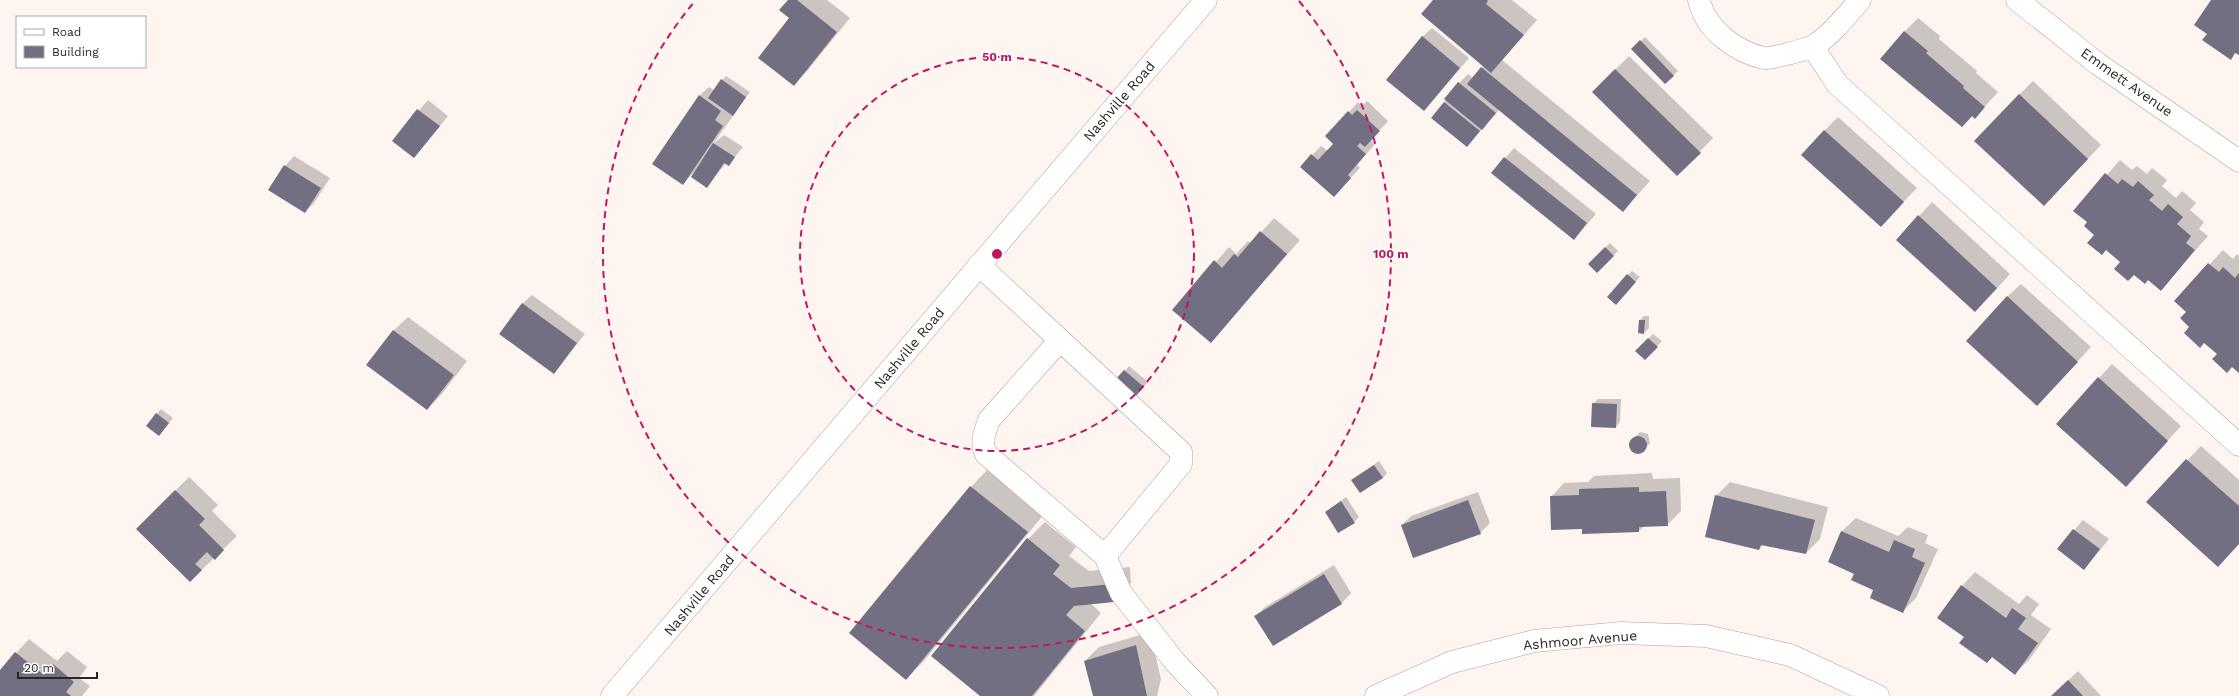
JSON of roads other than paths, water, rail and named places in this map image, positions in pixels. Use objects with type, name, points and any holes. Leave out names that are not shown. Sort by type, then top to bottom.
[{"type":"main road","name":"Nashville Road","points":[[612,696],[1206,0]]},
{"type":"main road","points":[[1699,0],[1708,22],[1718,33],[1738,48],[1766,59],[1813,47],[1826,37],[1860,0]]},
{"type":"main road","name":"Emmett Avenue","points":[[2017,0],[2098,64],[2239,161]]},
{"type":"main road","points":[[1813,47],[1837,84],[2239,445]]},
{"type":"main road","points":[[979,265],[1181,452],[1181,464],[1105,556]]},
{"type":"main road","points":[[1060,340],[989,420],[982,447],[986,454],[1105,556],[1121,593],[1175,662],[1207,696]]},
{"type":"main road","name":"Ashmoor Avenue","points":[[1376,696],[1452,662],[1534,641],[1621,633],[1706,636],[1790,655],[1878,696]]}]
